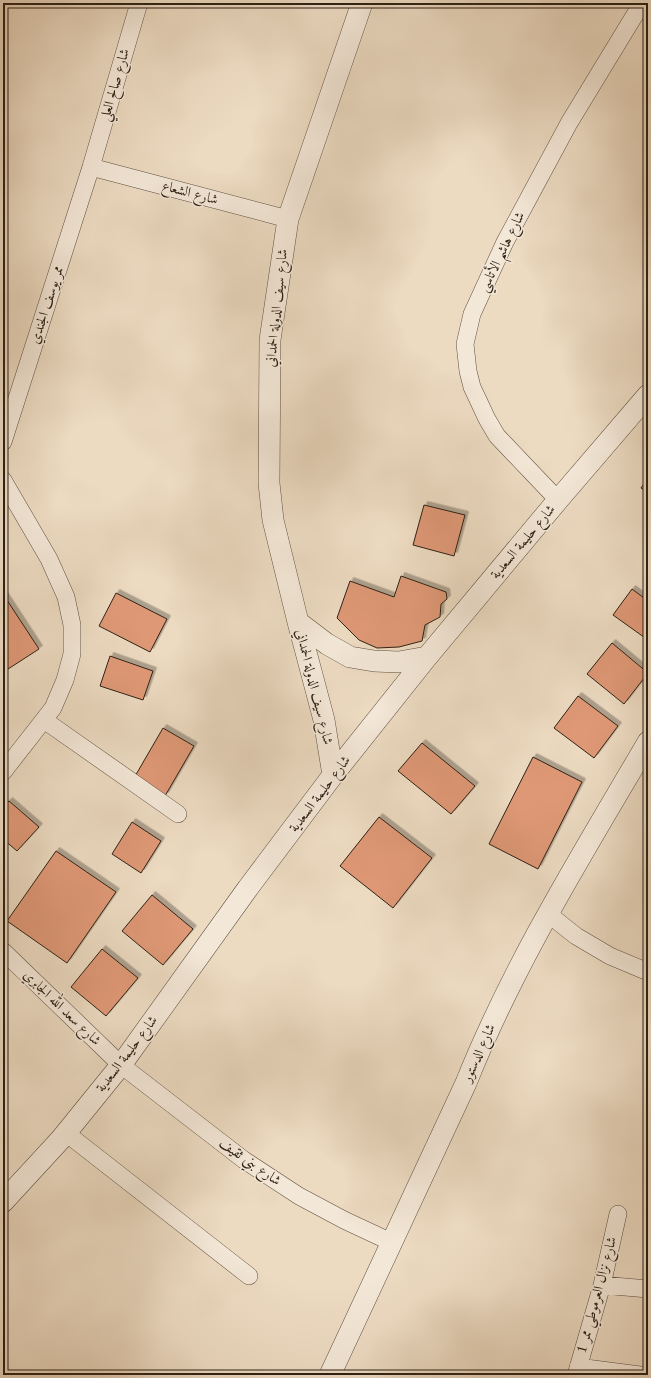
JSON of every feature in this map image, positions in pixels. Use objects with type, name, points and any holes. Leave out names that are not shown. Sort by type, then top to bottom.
[{"type":"street","name":"شارع صالح العلي","points":[[91,166],[139,3]]},
{"type":"street","name":"شارع سيف الدولة الحمداني","points":[[333,775],[324,720],[273,520],[269,483],[270,340],[288,219],[362,3]]},
{"type":"street","name":"شارع هاشم الأتاسي","points":[[558,500],[497,436],[472,387],[468,371],[466,344],[472,314],[505,242],[569,123],[642,3]]},
{"type":"street","name":"شارع الشعاع","points":[[91,166],[288,219]]},
{"type":"street","name":"ممر يوسف الجندي","points":[[3,442],[91,166]]},
{"type":"street","name":"شارع حليمة السعدية","points":[[3,1202],[66,1133],[121,1065],[248,888],[333,775],[427,657],[648,395]]},
{"type":"street","points":[[3,480],[49,559],[66,597],[72,625],[72,654],[65,680],[53,708],[3,772]]},
{"type":"street","name":"شارع سيف الدولة الحمداني","points":[[298,622],[327,644],[350,657],[374,661],[399,662],[427,657]]},
{"type":"street","points":[[44,720],[178,814]]},
{"type":"street","name":"شارع الدستور","points":[[330,1375],[466,1083],[481,1045],[547,913],[648,742]]},
{"type":"street","points":[[547,913],[576,936],[610,956],[648,972]]},
{"type":"street","name":"شارع سعد الله الجابري","points":[[3,951],[121,1065]]},
{"type":"street","name":"شارع بني ثقيف","points":[[121,1065],[251,1164],[299,1196],[344,1220],[391,1242]]},
{"type":"street","points":[[66,1133],[249,1276]]},
{"type":"street","name":"شارع نزال العرموطي ممر 1","points":[[577,1371],[602,1285],[618,1214]]},
{"type":"street","points":[[602,1285],[648,1289]]},
{"type":"street","points":[[577,1371],[640,1375]]},
{"type":"building","points":[[648,478],[648,493],[641,488]]},
{"type":"building","points":[[424,505],[465,515],[454,556],[413,545]]},
{"type":"building","points":[[401,576],[446,592],[447,599],[441,604],[440,617],[425,625],[422,641],[399,647],[377,648],[359,640],[337,618],[350,581],[394,597]]},
{"type":"building","points":[[632,589],[648,601],[648,640],[613,615]]},
{"type":"building","points":[[116,593],[167,619],[150,652],[99,626]]},
{"type":"building","points":[[3,594],[39,649],[5,671],[3,667]]},
{"type":"building","points":[[612,643],[648,673],[624,704],[587,674]]},
{"type":"building","points":[[110,656],[153,671],[143,700],[100,686]]},
{"type":"building","points":[[578,696],[618,726],[594,758],[554,728]]},
{"type":"building","points":[[163,728],[194,746],[165,796],[134,778]]},
{"type":"building","points":[[422,743],[475,786],[451,814],[398,771]]},
{"type":"building","points":[[533,757],[582,782],[538,869],[489,844]]},
{"type":"building","points":[[9,801],[39,827],[17,851],[3,839],[3,807]]},
{"type":"building","points":[[379,817],[432,858],[393,908],[340,866]]},
{"type":"building","points":[[132,822],[161,841],[141,873],[112,854]]},
{"type":"building","points":[[56,851],[116,892],[67,963],[7,921]]},
{"type":"building","points":[[152,895],[193,929],[163,965],[122,931]]},
{"type":"building","points":[[102,949],[138,978],[106,1016],[71,987]]}]
